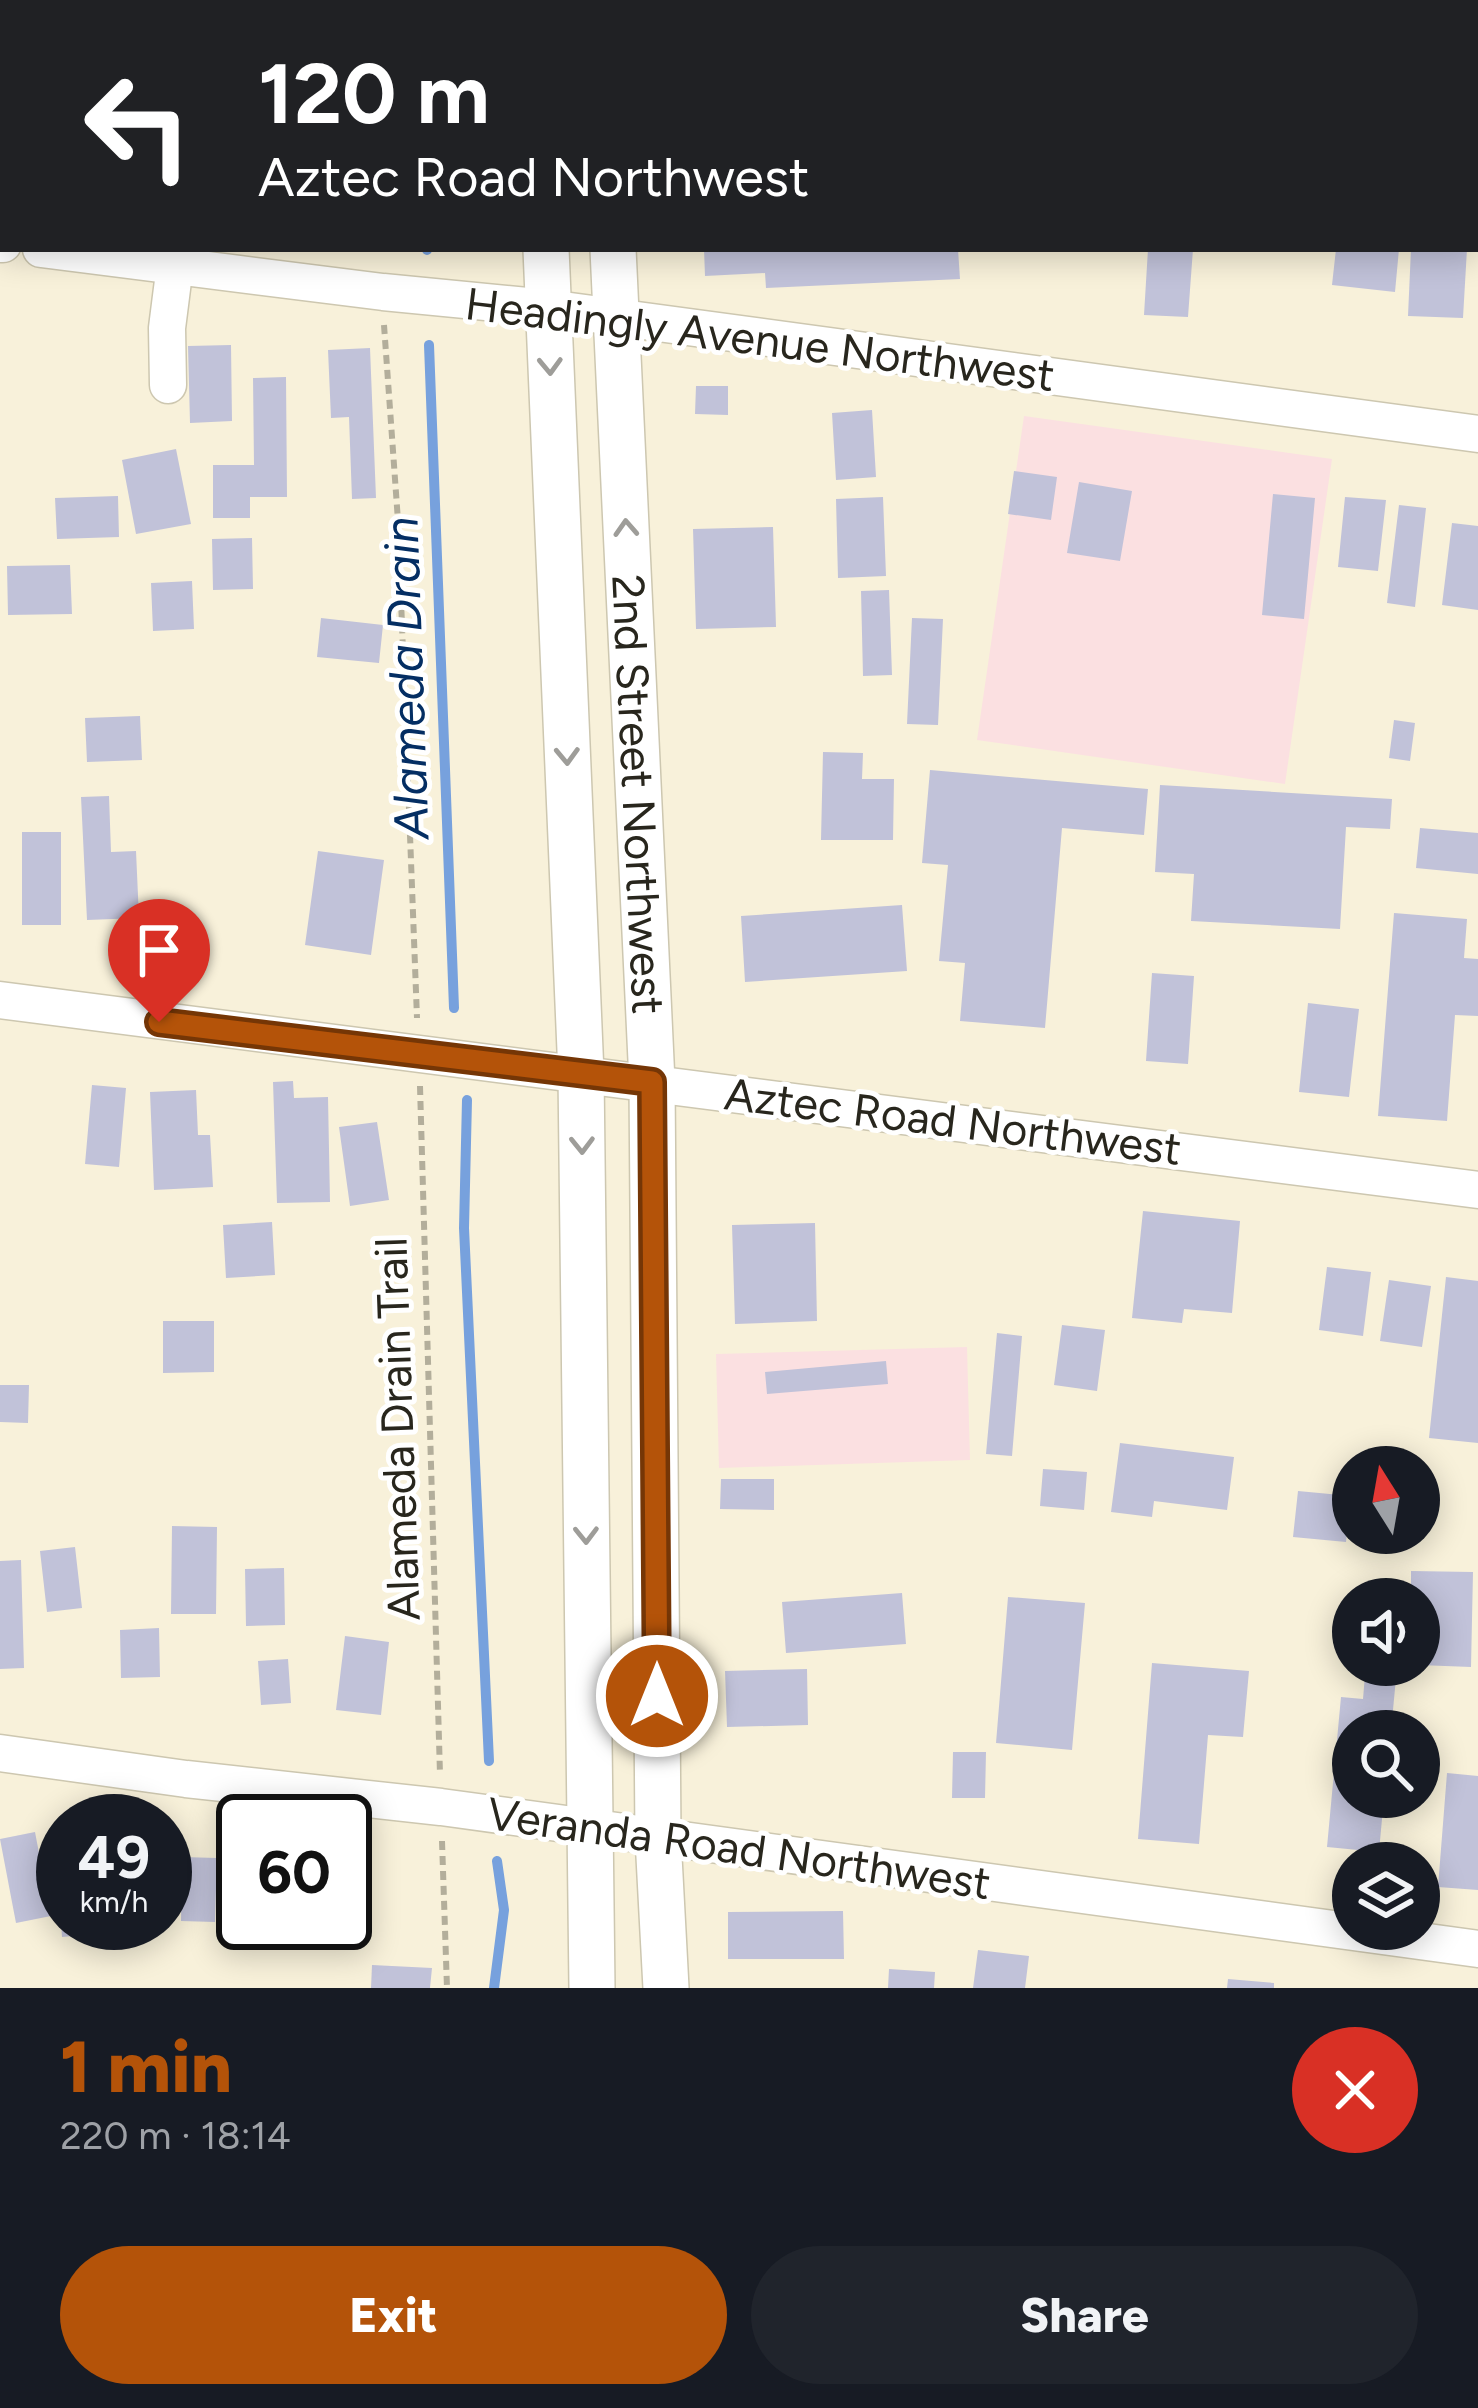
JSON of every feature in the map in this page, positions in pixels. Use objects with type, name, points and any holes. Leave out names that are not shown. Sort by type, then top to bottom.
[{"type":"main road","name":"2nd Street Northwest","points":[[546,252],[580,1074],[592,1988]]},
{"type":"main road","name":"2nd Street Northwest","points":[[613,252],[652,1082],[658,1838],[666,1988]]},
{"type":"street","name":"Headingly Avenue Northwest","points":[[65,252],[548,308],[1478,434]]},
{"type":"street","points":[[168,385],[167,328],[175,266]]},
{"type":"street","name":"Aztec Road Northwest","points":[[0,1000],[1478,1190]]},
{"type":"street","name":"Veranda Road Northwest","points":[[0,1753],[590,1827],[1478,1949]]},
{"type":"path","points":[[384,322],[399,544],[418,1022]]},
{"type":"path","name":"Alameda Drain Trail","points":[[420,1081],[440,1774]]},
{"type":"path","points":[[441,1835],[447,1988]]},
{"type":"shaded area","points":[[1024,416],[1332,459],[1285,784],[977,740]]},
{"type":"shaded area","points":[[967,1347],[970,1460],[719,1468],[716,1354]]},
{"type":"building","points":[[704,252],[958,252],[960,279],[766,288],[765,273],[705,276]]},
{"type":"building","points":[[1148,252],[1193,252],[1188,317],[1144,315]]},
{"type":"building","points":[[1336,252],[1399,252],[1395,292],[1332,285]]},
{"type":"building","points":[[1411,252],[1467,252],[1463,318],[1408,316]]},
{"type":"building","points":[[231,345],[232,421],[190,423],[188,346]]},
{"type":"building","points":[[370,348],[376,498],[352,499],[349,417],[331,418],[328,350]]},
{"type":"building","points":[[286,377],[287,497],[250,497],[250,518],[213,518],[213,465],[254,465],[253,378]]},
{"type":"building","points":[[696,386],[728,386],[728,415],[695,414]]},
{"type":"building","points":[[872,410],[876,477],[836,480],[832,413]]},
{"type":"building","points":[[176,449],[191,524],[136,534],[122,460]]},
{"type":"building","points":[[1014,471],[1057,477],[1051,520],[1008,514]]},
{"type":"building","points":[[1079,482],[1132,491],[1120,561],[1067,553]]},
{"type":"building","points":[[1273,494],[1315,498],[1304,619],[1262,615]]},
{"type":"building","points":[[118,496],[119,537],[57,539],[55,498]]},
{"type":"building","points":[[883,497],[886,576],[838,578],[836,499]]},
{"type":"building","points":[[1345,497],[1386,500],[1378,571],[1338,567]]},
{"type":"building","points":[[1399,505],[1426,508],[1415,607],[1387,603]]},
{"type":"building","points":[[1452,523],[1478,526],[1478,610],[1442,605]]},
{"type":"building","points":[[773,527],[776,627],[696,629],[693,529]]},
{"type":"building","points":[[252,538],[253,589],[213,590],[212,539]]},
{"type":"building","points":[[70,565],[72,614],[8,615],[7,566]]},
{"type":"building","points":[[192,581],[194,629],[153,631],[151,583]]},
{"type":"building","points":[[889,590],[892,675],[863,676],[861,591]]},
{"type":"building","points":[[321,618],[383,625],[379,663],[317,657]]},
{"type":"building","points":[[912,618],[943,619],[938,725],[907,724]]},
{"type":"building","points":[[140,716],[142,760],[87,762],[85,718]]},
{"type":"building","points":[[1394,720],[1415,723],[1410,761],[1389,758]]},
{"type":"building","points":[[823,752],[863,753],[862,779],[894,779],[893,840],[821,840]]},
{"type":"building","points":[[930,770],[1148,789],[1144,835],[1062,828],[1045,1028],[960,1021],[965,963],[939,961],[948,865],[922,863]]},
{"type":"building","points":[[1160,785],[1392,799],[1390,829],[1346,827],[1340,929],[1191,921],[1194,874],[1155,872]]},
{"type":"building","points":[[109,796],[111,852],[136,851],[139,918],[87,920],[81,797]]},
{"type":"building","points":[[1420,828],[1478,833],[1478,874],[1416,868]]},
{"type":"building","points":[[22,832],[61,832],[61,925],[22,925]]},
{"type":"building","points":[[318,851],[384,860],[371,955],[305,945]]},
{"type":"building","points":[[902,905],[907,971],[745,982],[741,916]]},
{"type":"building","points":[[1394,913],[1467,919],[1464,958],[1478,959],[1478,1016],[1455,1015],[1447,1121],[1378,1116]]},
{"type":"building","points":[[1152,973],[1194,976],[1188,1064],[1146,1061]]},
{"type":"building","points":[[1308,1003],[1359,1009],[1349,1097],[1299,1092]]},
{"type":"building","points":[[293,1081],[294,1098],[328,1097],[330,1202],[277,1203],[273,1082]]},
{"type":"building","points":[[92,1085],[126,1088],[119,1167],[85,1164]]},
{"type":"building","points":[[196,1090],[198,1135],[210,1135],[213,1187],[154,1190],[150,1092]]},
{"type":"building","points":[[377,1122],[389,1200],[350,1206],[339,1127]]},
{"type":"building","points":[[1143,1211],[1240,1221],[1232,1313],[1184,1309],[1182,1323],[1132,1318]]},
{"type":"building","points":[[272,1222],[275,1275],[226,1278],[223,1225]]},
{"type":"building","points":[[815,1223],[817,1321],[735,1324],[732,1225]]},
{"type":"building","points":[[1327,1267],[1371,1272],[1363,1336],[1319,1330]]},
{"type":"building","points":[[1446,1277],[1478,1281],[1478,1443],[1429,1438]]},
{"type":"building","points":[[1389,1280],[1431,1286],[1422,1347],[1380,1341]]},
{"type":"building","points":[[163,1321],[214,1321],[214,1372],[163,1373]]},
{"type":"building","points":[[1062,1325],[1105,1330],[1097,1391],[1054,1385]]},
{"type":"building","points":[[997,1333],[1022,1336],[1012,1456],[986,1454]]},
{"type":"building","points":[[886,1361],[888,1384],[767,1394],[765,1372]]},
{"type":"building","points":[[0,1385],[29,1385],[28,1423],[0,1422]]},
{"type":"building","points":[[1120,1443],[1234,1457],[1227,1510],[1154,1501],[1152,1517],[1111,1512]]},
{"type":"building","points":[[1043,1469],[1087,1472],[1084,1510],[1040,1506]]},
{"type":"building","points":[[721,1479],[774,1479],[774,1510],[720,1509]]},
{"type":"building","points":[[1298,1491],[1332,1494],[1332,1541],[1293,1537]]},
{"type":"building","points":[[172,1526],[217,1527],[216,1614],[171,1614]]},
{"type":"building","points":[[75,1547],[82,1608],[47,1612],[40,1551]]},
{"type":"building","points":[[21,1560],[24,1668],[0,1669],[0,1561]]},
{"type":"building","points":[[284,1568],[285,1625],[246,1626],[245,1569]]},
{"type":"building","points":[[1411,1571],[1473,1572],[1471,1667],[1440,1666],[1440,1578],[1411,1578]]},
{"type":"building","points":[[902,1593],[906,1644],[786,1653],[782,1602]]},
{"type":"building","points":[[1008,1597],[1085,1603],[1072,1750],[996,1743]]},
{"type":"building","points":[[159,1628],[160,1677],[121,1678],[120,1630]]},
{"type":"building","points":[[345,1636],[389,1642],[381,1715],[336,1710]]},
{"type":"building","points":[[288,1659],[291,1703],[261,1705],[258,1661]]},
{"type":"building","points":[[1152,1663],[1249,1671],[1243,1737],[1208,1735],[1199,1844],[1138,1839]]},
{"type":"building","points":[[807,1669],[808,1725],[727,1727],[725,1671]]},
{"type":"building","points":[[1364,1686],[1395,1686],[1393,1710],[1340,1710],[1341,1697],[1363,1699]]},
{"type":"building","points":[[953,1752],[986,1752],[985,1798],[952,1798]]},
{"type":"building","points":[[1447,1773],[1478,1776],[1478,1890],[1440,1887]]},
{"type":"building","points":[[1332,1793],[1332,1818],[1382,1818],[1380,1842],[1332,1842],[1332,1847],[1327,1847]]},
{"type":"building","points":[[35,1832],[36,1919],[16,1923],[0,1839]]},
{"type":"building","points":[[192,1857],[216,1858],[215,1922],[192,1921]]},
{"type":"building","points":[[843,1911],[844,1959],[728,1959],[728,1912]]},
{"type":"building","points":[[978,1950],[1029,1956],[1025,1988],[973,1988]]},
{"type":"building","points":[[372,1965],[432,1968],[430,1988],[371,1988]]},
{"type":"building","points":[[889,1969],[935,1972],[934,1988],[888,1988]]},
{"type":"building","points":[[1228,1979],[1274,1983],[1274,1988],[1227,1988]]},
{"type":"waterway","name":"Alameda Drain","points":[[429,345],[454,1008]]},
{"type":"waterway","name":"Alameda Drain","points":[[467,1100],[464,1228],[489,1761]]},
{"type":"waterway","name":"Alameda Drain","points":[[494,1988],[504,1910],[497,1861]]},
{"type":"route","points":[[159,1022],[652,1082],[657,1696]]}]
